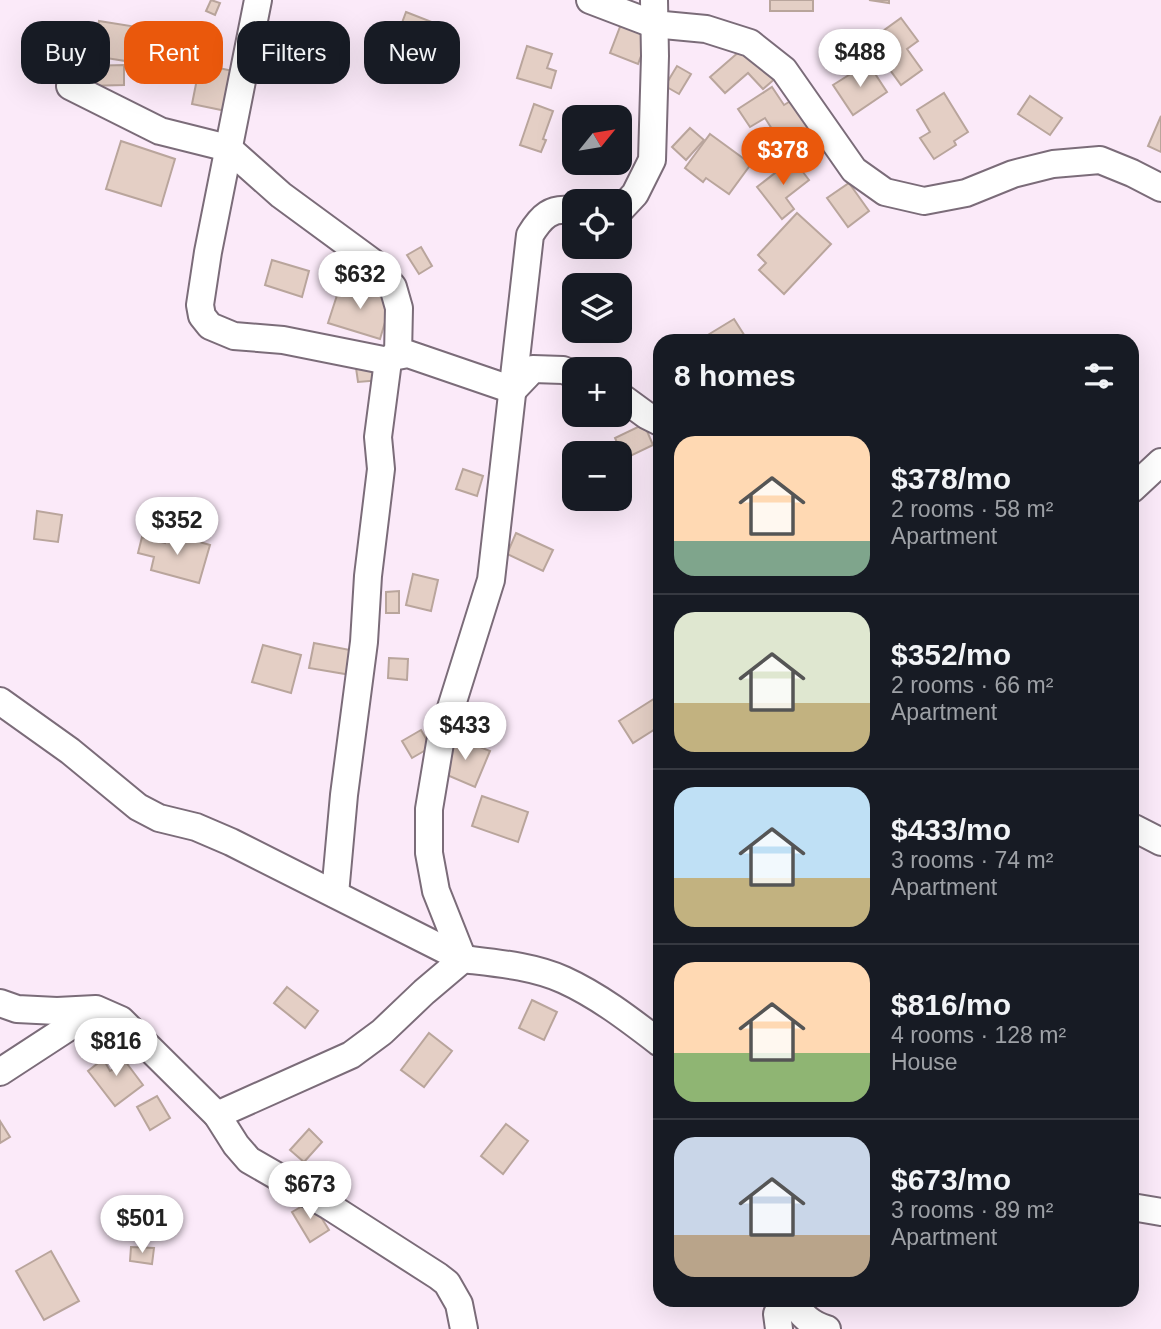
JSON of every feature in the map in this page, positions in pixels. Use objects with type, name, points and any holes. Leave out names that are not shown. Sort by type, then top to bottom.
[{"type":"street","points":[[258,0],[208,252],[200,305],[202,316],[210,326],[234,336],[283,340],[393,358],[408,354],[513,390]]},
{"type":"street","points":[[590,0],[654,12],[750,43],[785,71],[854,170],[886,192],[924,201],[965,193],[1013,174],[1054,164],[1100,160],[1161,188]]},
{"type":"street","points":[[632,197],[652,160],[654,12]]},
{"type":"street","points":[[70,86],[160,131],[229,148],[281,195],[375,264],[393,287],[399,308],[393,358],[378,437],[382,469],[368,576],[335,894]]},
{"type":"street","points":[[463,959],[436,891],[429,853],[432,777],[491,580],[530,235],[540,220],[552,212],[562,210]]},
{"type":"street","points":[[513,390],[533,369],[562,370]]},
{"type":"street","points":[[632,405],[653,418]]},
{"type":"street","points":[[1139,482],[1161,462]]},
{"type":"street","points":[[0,701],[70,751],[138,807],[159,818],[196,827],[231,842],[463,959],[503,964],[564,980],[624,1015],[653,1038]]},
{"type":"street","points":[[1139,831],[1161,842]]},
{"type":"street","points":[[217,1115],[351,1055],[382,1032],[463,959]]},
{"type":"street","points":[[0,1003],[17,1009],[96,1009],[121,1020],[217,1115],[249,1160],[363,1226],[447,1283],[459,1304],[464,1329]]},
{"type":"street","points":[[0,1072],[96,1009]]},
{"type":"street","points":[[1139,1209],[1161,1212]]},
{"type":"street","points":[[779,1329],[780,1307]]},
{"type":"street","points":[[796,1307],[817,1327],[827,1329]]},
{"type":"building","points":[[211,0],[220,3],[215,15],[206,11]]},
{"type":"building","points":[[770,0],[813,0],[813,11],[770,11]]},
{"type":"building","points":[[406,12],[429,21],[403,21]]},
{"type":"building","points":[[901,18],[918,41],[907,49],[922,70],[901,85],[869,41]]},
{"type":"building","points":[[623,19],[651,29],[638,64],[610,53]]},
{"type":"building","points":[[110,23],[124,25],[124,61],[110,59]]},
{"type":"building","points":[[748,44],[777,77],[763,89],[748,73],[725,93],[710,77]]},
{"type":"building","points":[[527,46],[552,54],[547,68],[556,71],[551,88],[517,78]]},
{"type":"building","points":[[868,63],[887,92],[853,115],[833,85]]},
{"type":"building","points":[[110,65],[124,65],[124,85],[86,86],[110,84]]},
{"type":"building","points":[[677,66],[691,74],[679,94],[665,86]]},
{"type":"building","points":[[223,69],[233,71],[226,111],[192,104],[196,84],[223,84]]},
{"type":"building","points":[[772,87],[784,105],[797,97],[822,134],[795,153],[784,136],[779,140],[765,118],[750,127],[738,109]]},
{"type":"building","points":[[944,93],[968,132],[954,141],[956,145],[934,159],[920,138],[930,132],[917,110]]},
{"type":"building","points":[[1030,96],[1062,118],[1050,135],[1018,114]]},
{"type":"building","points":[[534,104],[553,111],[541,152],[520,145]]},
{"type":"building","points":[[1161,116],[1161,152],[1148,146]]},
{"type":"building","points":[[690,128],[704,140],[686,160],[672,147]]},
{"type":"building","points":[[710,134],[751,164],[729,194],[706,178],[703,182],[685,168]]},
{"type":"building","points":[[121,141],[175,159],[161,206],[106,189]]},
{"type":"building","points":[[793,159],[809,180],[786,198],[794,209],[782,219],[757,187]]},
{"type":"building","points":[[849,183],[869,211],[848,227],[827,198]]},
{"type":"building","points":[[797,213],[831,244],[784,294],[759,270],[766,263],[758,255]]},
{"type":"building","points":[[421,247],[432,266],[419,274],[407,255]]},
{"type":"building","points":[[272,260],[309,271],[302,297],[265,285]]},
{"type":"building","points":[[341,283],[392,299],[380,339],[328,323]]},
{"type":"building","points":[[734,319],[744,334],[709,334]]},
{"type":"building","points":[[380,366],[381,380],[358,382],[356,368]]},
{"type":"building","points":[[644,424],[653,445],[632,455],[632,441],[616,441],[615,438]]},
{"type":"building","points":[[463,469],[483,476],[477,496],[456,489]]},
{"type":"building","points":[[37,511],[62,515],[58,542],[34,539]]},
{"type":"building","points":[[168,533],[210,545],[199,583],[151,570],[154,557],[138,553],[142,537],[165,543]]},
{"type":"building","points":[[516,533],[553,550],[543,571],[507,554]]},
{"type":"building","points":[[413,574],[438,580],[431,611],[406,605]]},
{"type":"building","points":[[399,591],[399,613],[386,613],[386,592]]},
{"type":"building","points":[[314,643],[355,651],[351,675],[309,668]]},
{"type":"building","points":[[263,645],[301,655],[291,693],[252,682]]},
{"type":"building","points":[[389,658],[408,659],[407,680],[388,678]]},
{"type":"building","points":[[653,699],[653,730],[633,743],[619,721]]},
{"type":"building","points":[[469,704],[484,711],[478,726],[462,720]]},
{"type":"building","points":[[421,730],[431,747],[412,758],[402,741]]},
{"type":"building","points":[[455,737],[490,751],[475,787],[440,772]]},
{"type":"building","points":[[482,796],[528,812],[518,842],[472,826]]},
{"type":"building","points":[[287,987],[318,1011],[305,1028],[274,1003]]},
{"type":"building","points":[[532,1000],[557,1012],[544,1040],[519,1028]]},
{"type":"building","points":[[429,1033],[452,1051],[424,1087],[401,1070]]},
{"type":"building","points":[[116,1049],[143,1085],[115,1106],[88,1071]],"holes":[[[111,1059],[116,1068],[110,1071],[105,1062]]]},
{"type":"building","points":[[157,1096],[170,1118],[150,1130],[137,1107]]},
{"type":"building","points":[[0,1121],[10,1137],[0,1143]]},
{"type":"building","points":[[506,1124],[528,1141],[503,1174],[481,1156]]},
{"type":"building","points":[[309,1129],[322,1142],[304,1162],[290,1150]]},
{"type":"building","points":[[311,1201],[329,1230],[310,1242],[292,1212]]},
{"type":"building","points":[[131,1247],[154,1248],[152,1264],[130,1261]]},
{"type":"building","points":[[51,1251],[79,1301],[44,1320],[16,1271]]}]
